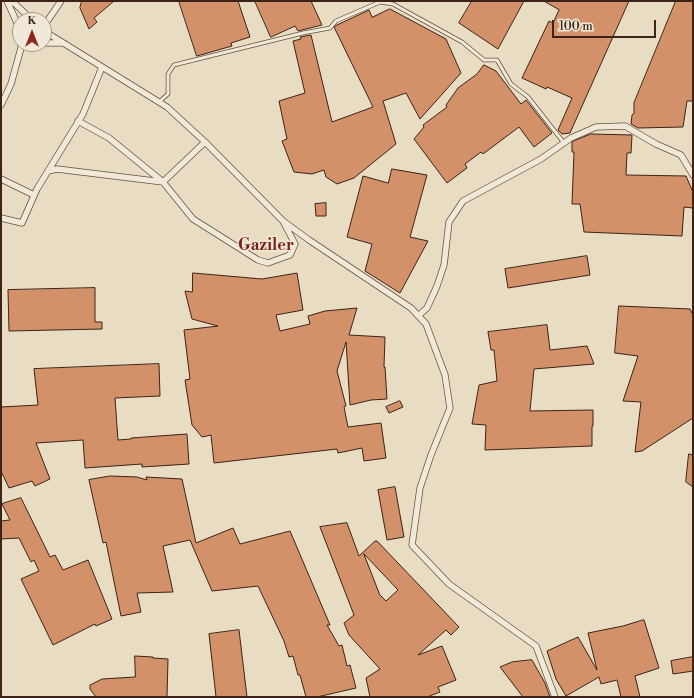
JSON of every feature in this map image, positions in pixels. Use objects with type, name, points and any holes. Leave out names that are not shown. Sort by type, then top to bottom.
[{"type":"street","points":[[7,1],[12,13]]},
{"type":"street","points":[[12,1],[24,12]]},
{"type":"street","points":[[52,14],[61,1]]},
{"type":"street","points":[[52,36],[168,107],[283,220],[309,240],[411,308],[426,324],[445,375],[450,408],[431,455],[420,488],[412,544],[449,584],[536,646],[555,697]]},
{"type":"street","points":[[52,43],[63,43]]},
{"type":"street","points":[[1,105],[11,84],[21,52]]},
{"type":"street","points":[[1,218],[22,223],[34,195],[83,114],[102,67]]},
{"type":"street","points":[[78,122],[109,138],[163,182],[193,219],[258,260],[268,263],[290,255],[295,244],[283,220]]},
{"type":"street","points":[[418,316],[427,308],[437,286],[444,265],[449,222],[463,201],[541,159],[571,138],[596,127],[625,126],[681,155],[693,175]]},
{"type":"street","points":[[163,182],[205,142]]},
{"type":"street","points":[[48,171],[57,170],[163,182]]},
{"type":"street","points":[[1,179],[34,195]]},
{"type":"lane","points":[[160,102],[168,94],[168,74],[174,65],[303,33],[330,28],[336,21],[380,2],[392,4],[462,42],[484,60],[497,60],[511,84],[528,97],[564,143]]},
{"type":"building","points":[[82,1],[114,1],[94,18],[97,22],[89,29],[80,8]]},
{"type":"building","points":[[179,1],[238,1],[250,37],[231,43],[232,46],[197,56]]},
{"type":"building","points":[[255,1],[311,1],[322,25],[298,31],[295,26],[271,37]]},
{"type":"building","points":[[472,1],[524,1],[498,49],[459,23]]},
{"type":"building","points":[[544,1],[629,1],[570,133],[562,134],[558,130],[572,98],[547,87],[546,89],[522,78],[549,21],[553,23],[559,10]]},
{"type":"building","points":[[676,1],[693,1],[693,101],[687,101],[683,127],[638,128],[631,124],[632,115],[634,113],[634,103]]},
{"type":"building","points":[[390,9],[446,39],[461,73],[420,119],[406,93],[383,101],[396,144],[354,178],[337,184],[326,177],[324,170],[312,174],[294,172],[282,141],[287,139],[279,101],[305,93],[293,41],[301,39],[300,37],[311,35],[332,122],[373,107],[334,27],[369,10],[372,17]]},
{"type":"building","points":[[484,65],[496,71],[521,104],[526,100],[552,133],[534,147],[519,127],[483,154],[481,152],[465,164],[467,168],[447,183],[414,139],[424,127],[423,125],[447,107],[446,105],[458,88],[477,74]]},
{"type":"building","points":[[591,134],[632,135],[631,153],[627,153],[626,175],[686,176],[693,192],[693,208],[684,207],[682,236],[584,232],[580,204],[572,204],[574,152],[572,152],[572,142]]},
{"type":"building","points":[[392,169],[427,175],[410,237],[428,241],[400,293],[365,271],[372,244],[347,237],[363,176],[388,183]]},
{"type":"building","points":[[326,203],[326,216],[316,216],[315,204]]},
{"type":"building","points":[[587,256],[590,275],[508,288],[505,269]]},
{"type":"building","points":[[193,273],[262,279],[297,273],[303,310],[276,315],[280,331],[310,324],[308,316],[325,311],[357,308],[349,335],[385,337],[384,367],[387,399],[371,400],[350,405],[346,342],[337,371],[346,406],[344,407],[348,427],[381,423],[386,458],[364,461],[362,448],[338,453],[337,449],[214,463],[211,435],[202,437],[192,425],[185,380],[190,379],[184,330],[218,326],[192,319],[185,291],[192,292]]},
{"type":"building","points":[[95,288],[95,322],[102,322],[102,329],[9,331],[8,290]]},
{"type":"building","points":[[619,306],[690,309],[693,315],[693,418],[642,451],[635,452],[641,402],[623,401],[638,356],[615,353]]},
{"type":"building","points":[[547,325],[550,350],[587,346],[594,364],[534,369],[530,411],[593,410],[592,446],[485,450],[486,425],[472,424],[479,385],[497,381],[494,350],[491,350],[488,332]]},
{"type":"building","points":[[159,364],[160,396],[115,398],[118,440],[187,434],[189,464],[142,467],[142,464],[85,468],[83,440],[36,443],[50,479],[35,486],[32,481],[9,488],[1,471],[1,407],[38,405],[34,369]]},
{"type":"building","points":[[400,401],[403,407],[389,413],[386,407]]},
{"type":"building","points":[[689,454],[693,455],[693,487],[686,482]]},
{"type":"building","points":[[110,476],[137,477],[147,480],[146,477],[182,479],[196,543],[233,528],[240,544],[290,531],[330,625],[327,625],[339,646],[342,645],[347,666],[350,665],[356,688],[317,697],[306,697],[293,656],[289,657],[284,641],[258,586],[212,591],[190,540],[163,546],[173,592],[137,593],[141,612],[121,616],[106,542],[103,543],[89,480]]},
{"type":"building","points":[[395,487],[404,537],[387,540],[378,490]]},
{"type":"building","points":[[21,498],[50,557],[55,555],[63,570],[88,560],[112,619],[96,626],[95,624],[53,645],[21,579],[39,571],[34,560],[31,562],[19,538],[1,539],[1,521],[10,520],[2,504]]},
{"type":"building","points":[[347,523],[359,556],[375,541],[377,541],[459,627],[451,635],[446,630],[418,655],[442,646],[456,680],[438,687],[440,692],[427,697],[370,697],[366,678],[380,669],[349,635],[344,623],[354,615],[320,527]],"holes":[[[364,554],[398,590],[386,601],[380,595]]]},
{"type":"building","points":[[644,620],[659,668],[635,676],[640,697],[621,697],[617,680],[601,684],[599,677],[566,696],[556,679],[547,651],[578,637],[597,670],[588,633]]},
{"type":"building","points":[[239,630],[247,697],[216,697],[209,634]]},
{"type":"building","points":[[135,656],[168,659],[167,697],[96,697],[90,689],[90,685],[102,679],[135,677]]},
{"type":"building","points":[[693,657],[693,671],[673,674],[671,661]]},
{"type":"building","points":[[532,660],[545,683],[550,697],[523,697],[500,667],[512,662]]},
{"type":"district","name":"Gaziler","points":[[266,246]]}]
